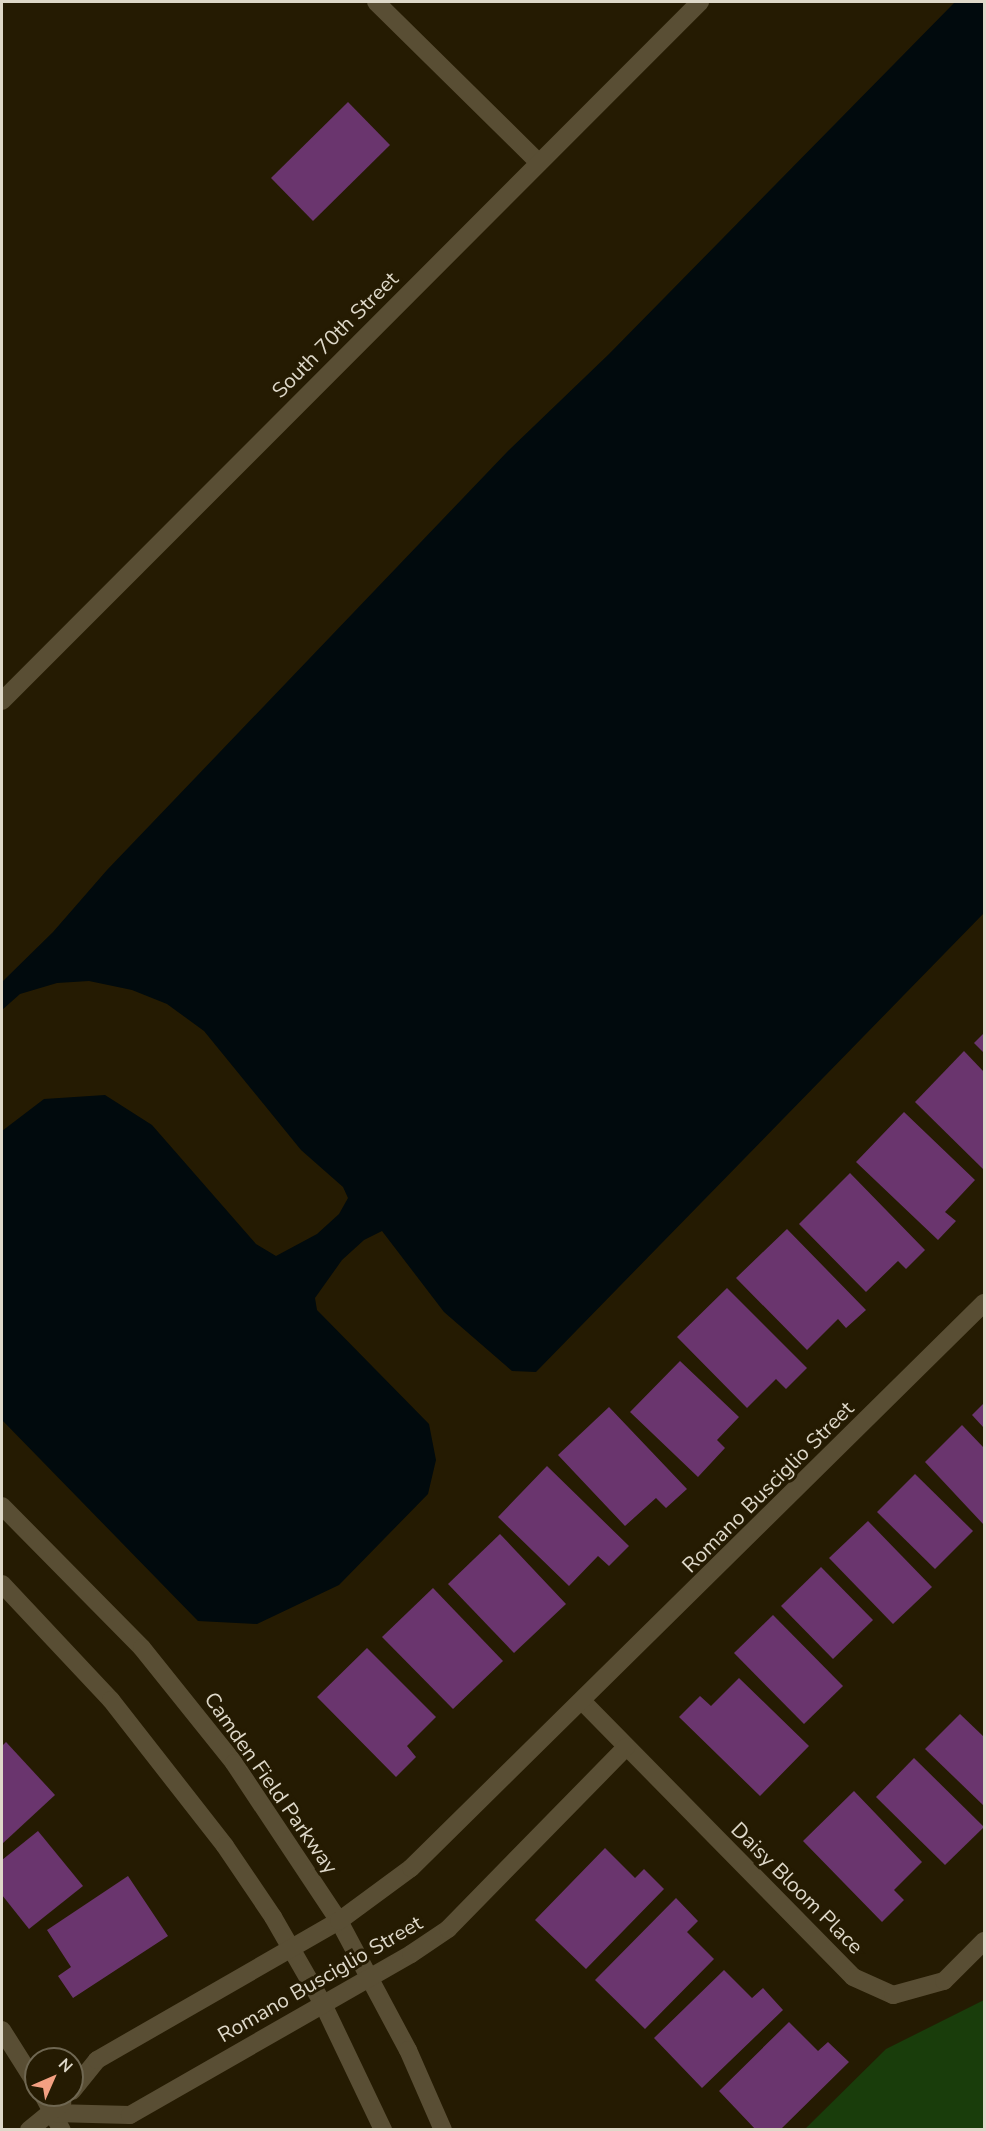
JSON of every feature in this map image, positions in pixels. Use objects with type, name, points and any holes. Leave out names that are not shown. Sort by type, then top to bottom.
[{"type":"street","points":[[376,2],[539,163]]},
{"type":"street","name":"South 70th Street","points":[[2,701],[700,2]]},
{"type":"street","name":"Romano Busciglio Street","points":[[84,2077],[97,2061],[339,1921],[411,1868],[583,1702],[984,1303]]},
{"type":"street","name":"Camden Field Parkway","points":[[2,1506],[113,1618],[186,1701],[279,1827],[339,1921],[370,1978],[443,2130]]},
{"type":"street","points":[[2,1584],[75,1659],[151,1748],[225,1846],[292,1949],[323,2004],[383,2130]]},
{"type":"street","points":[[583,1702],[626,1747]]},
{"type":"street","name":"Romano Busciglio Street","points":[[58,2121],[130,2115],[370,1978],[448,1929],[626,1747]]},
{"type":"street","name":"Daisy Bloom Place","points":[[626,1747],[853,1977],[893,1995],[944,1981],[984,1941]]},
{"type":"street","points":[[2,2030],[24,2065]]},
{"type":"street","points":[[50,2107],[58,2121]]},
{"type":"street","points":[[29,2130],[58,2121],[64,2107]]},
{"type":"green space","points":[[984,2000],[984,2129],[805,2129],[886,2049]]},
{"type":"shaded area","points":[[955,2],[984,2],[984,913],[536,1372],[512,1371],[444,1312],[382,1231],[364,1240],[342,1260],[315,1298],[317,1310],[429,1424],[436,1460],[428,1494],[339,1585],[257,1624],[198,1621],[2,1420],[2,1131],[44,1099],[105,1095],[152,1125],[256,1244],[276,1256],[317,1234],[339,1214],[348,1198],[343,1187],[301,1150],[204,1031],[167,1004],[132,990],[89,981],[57,983],[20,994],[2,1010],[2,982],[53,932],[107,870],[508,451],[609,354]]},
{"type":"building","points":[[348,102],[390,145],[313,221],[271,178]]},
{"type":"building","points":[[984,1033],[984,1053],[974,1043]]},
{"type":"building","points":[[964,1051],[984,1072],[984,1170],[915,1102]]},
{"type":"building","points":[[904,1112],[975,1180],[945,1212],[956,1221],[938,1240],[856,1162]]},
{"type":"building","points":[[850,1173],[925,1250],[906,1269],[898,1261],[866,1292],[799,1224]]},
{"type":"building","points":[[787,1229],[866,1310],[846,1328],[838,1319],[807,1350],[736,1278]]},
{"type":"building","points":[[727,1288],[807,1368],[786,1389],[776,1379],[747,1408],[677,1337]]},
{"type":"building","points":[[680,1361],[739,1417],[717,1440],[725,1448],[698,1477],[630,1412]]},
{"type":"building","points":[[984,1403],[984,1428],[972,1415]]},
{"type":"building","points":[[609,1407],[687,1489],[666,1508],[656,1498],[625,1526],[558,1455]]},
{"type":"building","points":[[962,1425],[984,1448],[984,1525],[925,1462]]},
{"type":"building","points":[[547,1466],[629,1546],[609,1566],[598,1556],[569,1586],[498,1517]]},
{"type":"building","points":[[915,1474],[973,1531],[935,1569],[877,1512]]},
{"type":"building","points":[[868,1521],[932,1587],[893,1624],[829,1558]]},
{"type":"building","points":[[500,1534],[566,1604],[514,1653],[448,1584]]},
{"type":"building","points":[[821,1567],[873,1620],[833,1659],[781,1606]]},
{"type":"building","points":[[433,1588],[503,1661],[453,1709],[382,1637]]},
{"type":"building","points":[[773,1615],[843,1686],[804,1724],[734,1653]]},
{"type":"building","points":[[367,1648],[436,1717],[407,1746],[416,1757],[396,1777],[317,1697]]},
{"type":"building","points":[[739,1678],[809,1746],[760,1796],[679,1717],[700,1696],[711,1706]]},
{"type":"building","points":[[960,1714],[984,1737],[984,1806],[925,1749]]},
{"type":"building","points":[[6,1742],[55,1795],[2,1844],[2,1746]]},
{"type":"building","points":[[914,1758],[984,1827],[945,1865],[876,1797]]},
{"type":"building","points":[[854,1791],[922,1862],[894,1890],[904,1900],[882,1922],[803,1841]]},
{"type":"building","points":[[38,1831],[83,1886],[29,1929],[2,1895],[2,1860]]},
{"type":"building","points":[[605,1848],[635,1878],[644,1869],[664,1889],[586,1969],[535,1920]]},
{"type":"building","points":[[128,1876],[168,1936],[73,1998],[58,1976],[71,1967],[47,1930]]},
{"type":"building","points":[[676,1898],[698,1921],[687,1932],[714,1959],[645,2029],[595,1980]]},
{"type":"building","points":[[724,1970],[752,1998],[763,1988],[783,2010],[702,2088],[654,2038]]},
{"type":"building","points":[[789,2022],[818,2051],[828,2042],[849,2062],[780,2130],[756,2130],[719,2091]]}]
